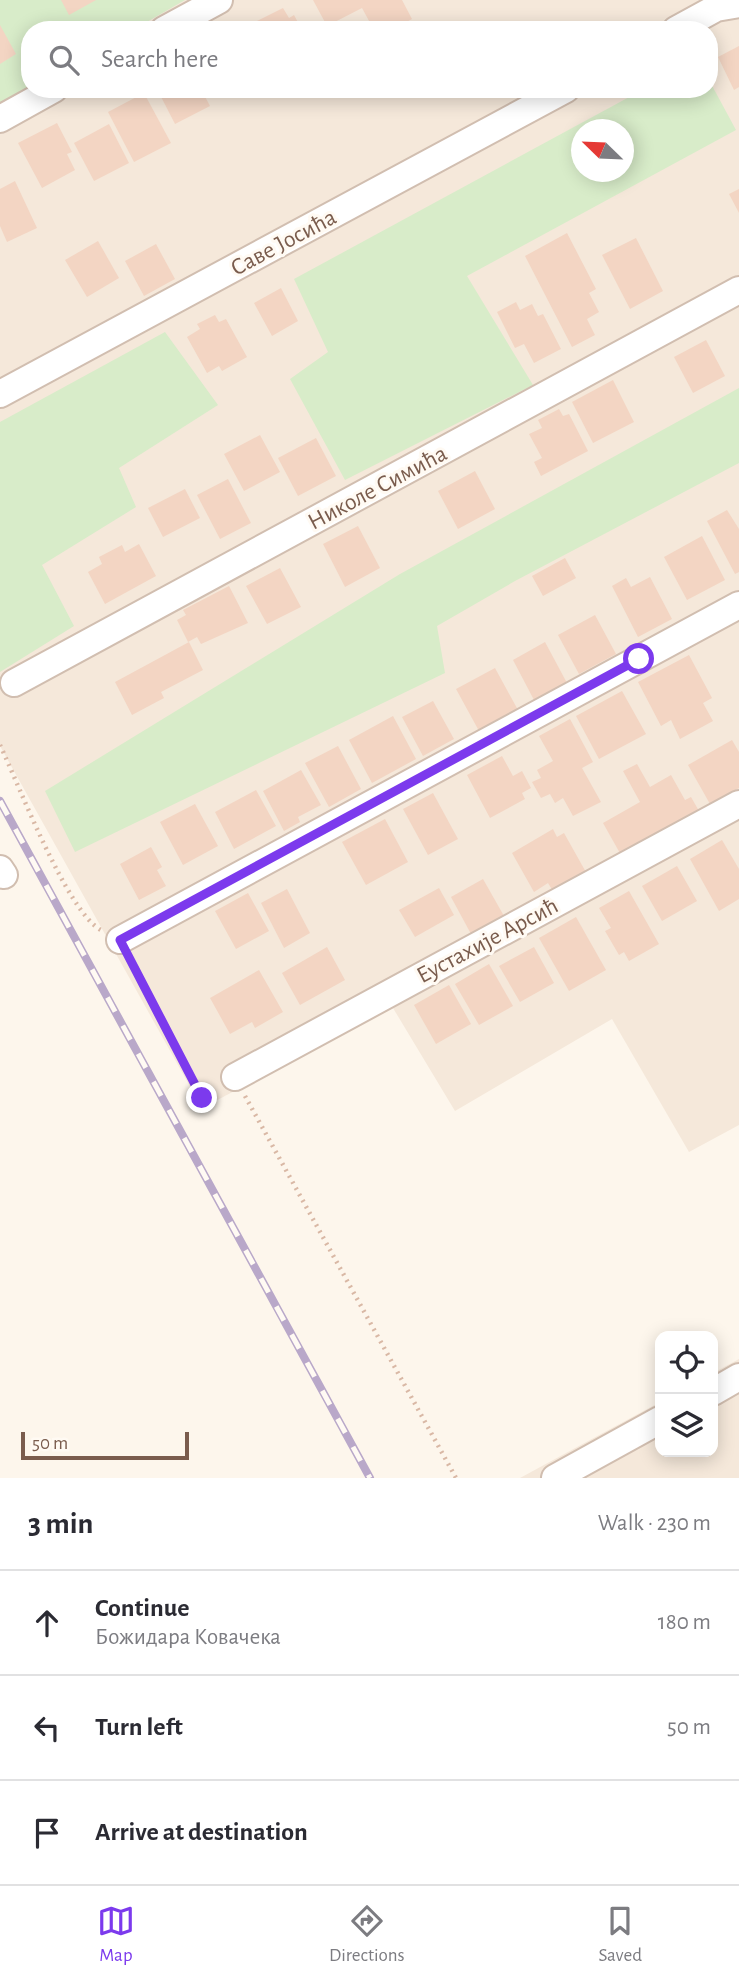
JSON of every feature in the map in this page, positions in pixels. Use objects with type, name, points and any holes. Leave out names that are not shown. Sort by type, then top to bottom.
[{"type":"street","points":[[180,21],[219,0]]},
{"type":"street","points":[[692,21],[716,8],[739,4]]},
{"type":"street","points":[[0,119],[38,98]]},
{"type":"street","name":"Саве Јосића","points":[[0,394],[549,98]]},
{"type":"street","name":"Николе Симића","points":[[14,683],[739,290]]},
{"type":"street","points":[[120,940],[739,605]]},
{"type":"street","name":"Еустахије Арсић","points":[[235,1077],[739,804]]},
{"type":"street","points":[[718,1389],[739,1377]]},
{"type":"street","points":[[555,1478],[655,1423]]},
{"type":"path","points":[[0,746],[72,898],[91,925],[120,940],[202,1098],[235,1077],[456,1478]]},
{"type":"shaded area","points":[[0,0],[739,0],[739,1125],[689,1152],[612,1019],[455,1111],[393,1008],[202,1108],[0,746]]},
{"type":"shaded area","points":[[739,1359],[739,1478],[520,1478],[655,1405],[655,1457],[718,1457],[718,1370]]},
{"type":"green space","points":[[0,0],[185,0],[149,21],[21,21],[21,92],[0,103]]},
{"type":"green space","points":[[718,97],[736,130],[467,276],[533,385],[345,480],[290,379],[328,352],[294,279],[571,129],[571,182],[634,182],[634,119],[589,119],[627,98]]},
{"type":"green space","points":[[165,332],[218,405],[119,468],[136,507],[42,565],[74,626],[0,672],[0,422]]},
{"type":"green space","points":[[739,388],[739,463],[515,581],[437,626],[445,673],[75,852],[45,791],[400,574]]},
{"type":"building","points":[[61,0],[96,0],[69,15]]},
{"type":"building","points":[[313,0],[402,0],[412,19],[369,21],[362,8],[337,21],[324,21]]},
{"type":"building","points":[[283,8],[289,18],[294,15],[297,21],[257,21]]},
{"type":"building","points":[[0,25],[16,54],[0,64]]},
{"type":"building","points":[[739,46],[739,87],[734,90],[718,57]]},
{"type":"building","points":[[135,98],[147,98],[171,143],[134,162],[108,112]]},
{"type":"building","points":[[162,98],[206,98],[210,106],[175,124]]},
{"type":"building","points":[[57,123],[72,152],[67,154],[75,170],[42,188],[18,143]]},
{"type":"building","points":[[109,124],[129,163],[94,181],[74,143]]},
{"type":"building","points":[[15,181],[37,228],[7,242],[0,226],[0,189]]},
{"type":"building","points":[[739,189],[739,213],[729,194]]},
{"type":"building","points":[[567,233],[596,289],[589,293],[599,312],[587,319],[595,335],[572,347],[525,256]]},
{"type":"building","points":[[636,238],[663,291],[630,309],[602,255]]},
{"type":"building","points":[[98,241],[119,278],[87,297],[65,260]]},
{"type":"building","points":[[156,244],[175,279],[144,296],[125,261]]},
{"type":"building","points":[[281,288],[298,321],[272,336],[254,303]]},
{"type":"building","points":[[516,302],[520,310],[532,304],[538,316],[543,314],[561,349],[534,363],[524,344],[515,348],[497,312]]},
{"type":"building","points":[[215,315],[219,322],[226,319],[247,357],[222,371],[219,366],[207,373],[187,337],[200,329],[197,324]]},
{"type":"building","points":[[706,340],[725,376],[693,393],[674,357]]},
{"type":"building","points":[[613,380],[634,422],[593,443],[572,402]]},
{"type":"building","points":[[559,409],[563,416],[569,414],[588,451],[541,476],[534,462],[542,458],[529,434],[542,428],[538,420]]},
{"type":"building","points":[[260,435],[280,472],[244,491],[224,454]]},
{"type":"building","points":[[316,438],[336,476],[298,496],[278,458]]},
{"type":"building","points":[[475,471],[495,509],[458,529],[438,491]]},
{"type":"building","points":[[228,479],[251,523],[220,539],[197,495]]},
{"type":"building","points":[[185,489],[200,518],[163,537],[148,508]]},
{"type":"building","points":[[727,510],[739,529],[739,572],[735,574],[707,521]]},
{"type":"building","points":[[358,526],[380,568],[345,587],[323,544]]},
{"type":"building","points":[[702,536],[725,580],[687,600],[664,557]]},
{"type":"building","points":[[139,544],[156,576],[105,604],[88,572],[102,564],[99,557],[122,545],[125,552]]},
{"type":"building","points":[[565,558],[576,578],[543,596],[532,576]]},
{"type":"building","points":[[280,568],[301,607],[267,624],[246,586]]},
{"type":"building","points":[[650,577],[672,619],[638,637],[612,586],[626,578],[631,587]]},
{"type":"building","points":[[229,586],[248,623],[201,644],[197,637],[188,642],[177,620],[186,615],[183,610]]},
{"type":"building","points":[[595,615],[616,654],[579,674],[558,635]]},
{"type":"building","points":[[189,642],[203,670],[161,692],[164,698],[132,715],[115,682]]},
{"type":"building","points":[[545,642],[567,683],[534,700],[513,660]]},
{"type":"building","points":[[689,655],[712,698],[703,703],[713,721],[680,739],[671,720],[661,726],[638,682]]},
{"type":"building","points":[[495,668],[518,710],[479,731],[456,689]]},
{"type":"building","points":[[622,691],[646,734],[599,759],[576,716]]},
{"type":"building","points":[[433,701],[454,739],[423,756],[402,717]]},
{"type":"building","points":[[393,716],[416,759],[372,783],[349,740]]},
{"type":"building","points":[[570,719],[593,762],[582,768],[601,802],[573,816],[563,798],[555,803],[550,794],[541,798],[532,782],[541,778],[537,770],[553,761],[539,736]]},
{"type":"building","points":[[732,740],[739,752],[739,788],[710,804],[688,765]]},
{"type":"building","points":[[338,746],[361,789],[329,807],[305,763]]},
{"type":"building","points":[[502,756],[513,776],[522,771],[531,788],[522,793],[525,799],[490,818],[467,775]]},
{"type":"building","points":[[637,764],[650,787],[671,775],[685,800],[691,797],[699,811],[621,855],[603,823],[640,802],[623,771]]},
{"type":"building","points":[[301,770],[321,805],[298,817],[300,822],[284,831],[263,791]]},
{"type":"building","points":[[256,790],[276,826],[234,849],[215,812]]},
{"type":"building","points":[[433,793],[458,839],[428,855],[403,809]]},
{"type":"building","points":[[195,804],[218,846],[183,865],[160,822]]},
{"type":"building","points":[[385,819],[408,862],[366,885],[342,842]]},
{"type":"building","points":[[553,829],[557,837],[564,833],[587,874],[554,893],[548,883],[534,892],[512,853]]},
{"type":"building","points":[[722,840],[739,869],[739,899],[719,911],[690,859]]},
{"type":"building","points":[[151,847],[162,867],[157,870],[166,886],[139,900],[120,864]]},
{"type":"building","points":[[677,866],[697,901],[662,921],[642,886]]},
{"type":"building","points":[[483,879],[504,916],[471,934],[451,897]]},
{"type":"building","points":[[439,888],[454,915],[415,937],[399,910]]},
{"type":"building","points":[[287,889],[310,933],[284,948],[261,903]]},
{"type":"building","points":[[629,891],[659,944],[629,961],[624,952],[619,955],[605,931],[611,928],[599,908]]},
{"type":"building","points":[[248,893],[269,931],[236,949],[215,911]]},
{"type":"building","points":[[576,917],[606,970],[569,991],[539,938]]},
{"type":"building","points":[[327,947],[345,980],[300,1005],[282,973]]},
{"type":"building","points":[[534,947],[554,983],[520,1002],[499,966]]},
{"type":"building","points":[[489,964],[513,1006],[479,1025],[455,984]]},
{"type":"building","points":[[259,970],[283,1012],[255,1028],[252,1022],[230,1034],[210,998]]},
{"type":"building","points":[[449,985],[471,1024],[436,1044],[414,1005]]},
{"type":"railway","points":[[0,801],[370,1478]]},
{"type":"route","points":[[202,1098],[120,940],[639,659]]}]
